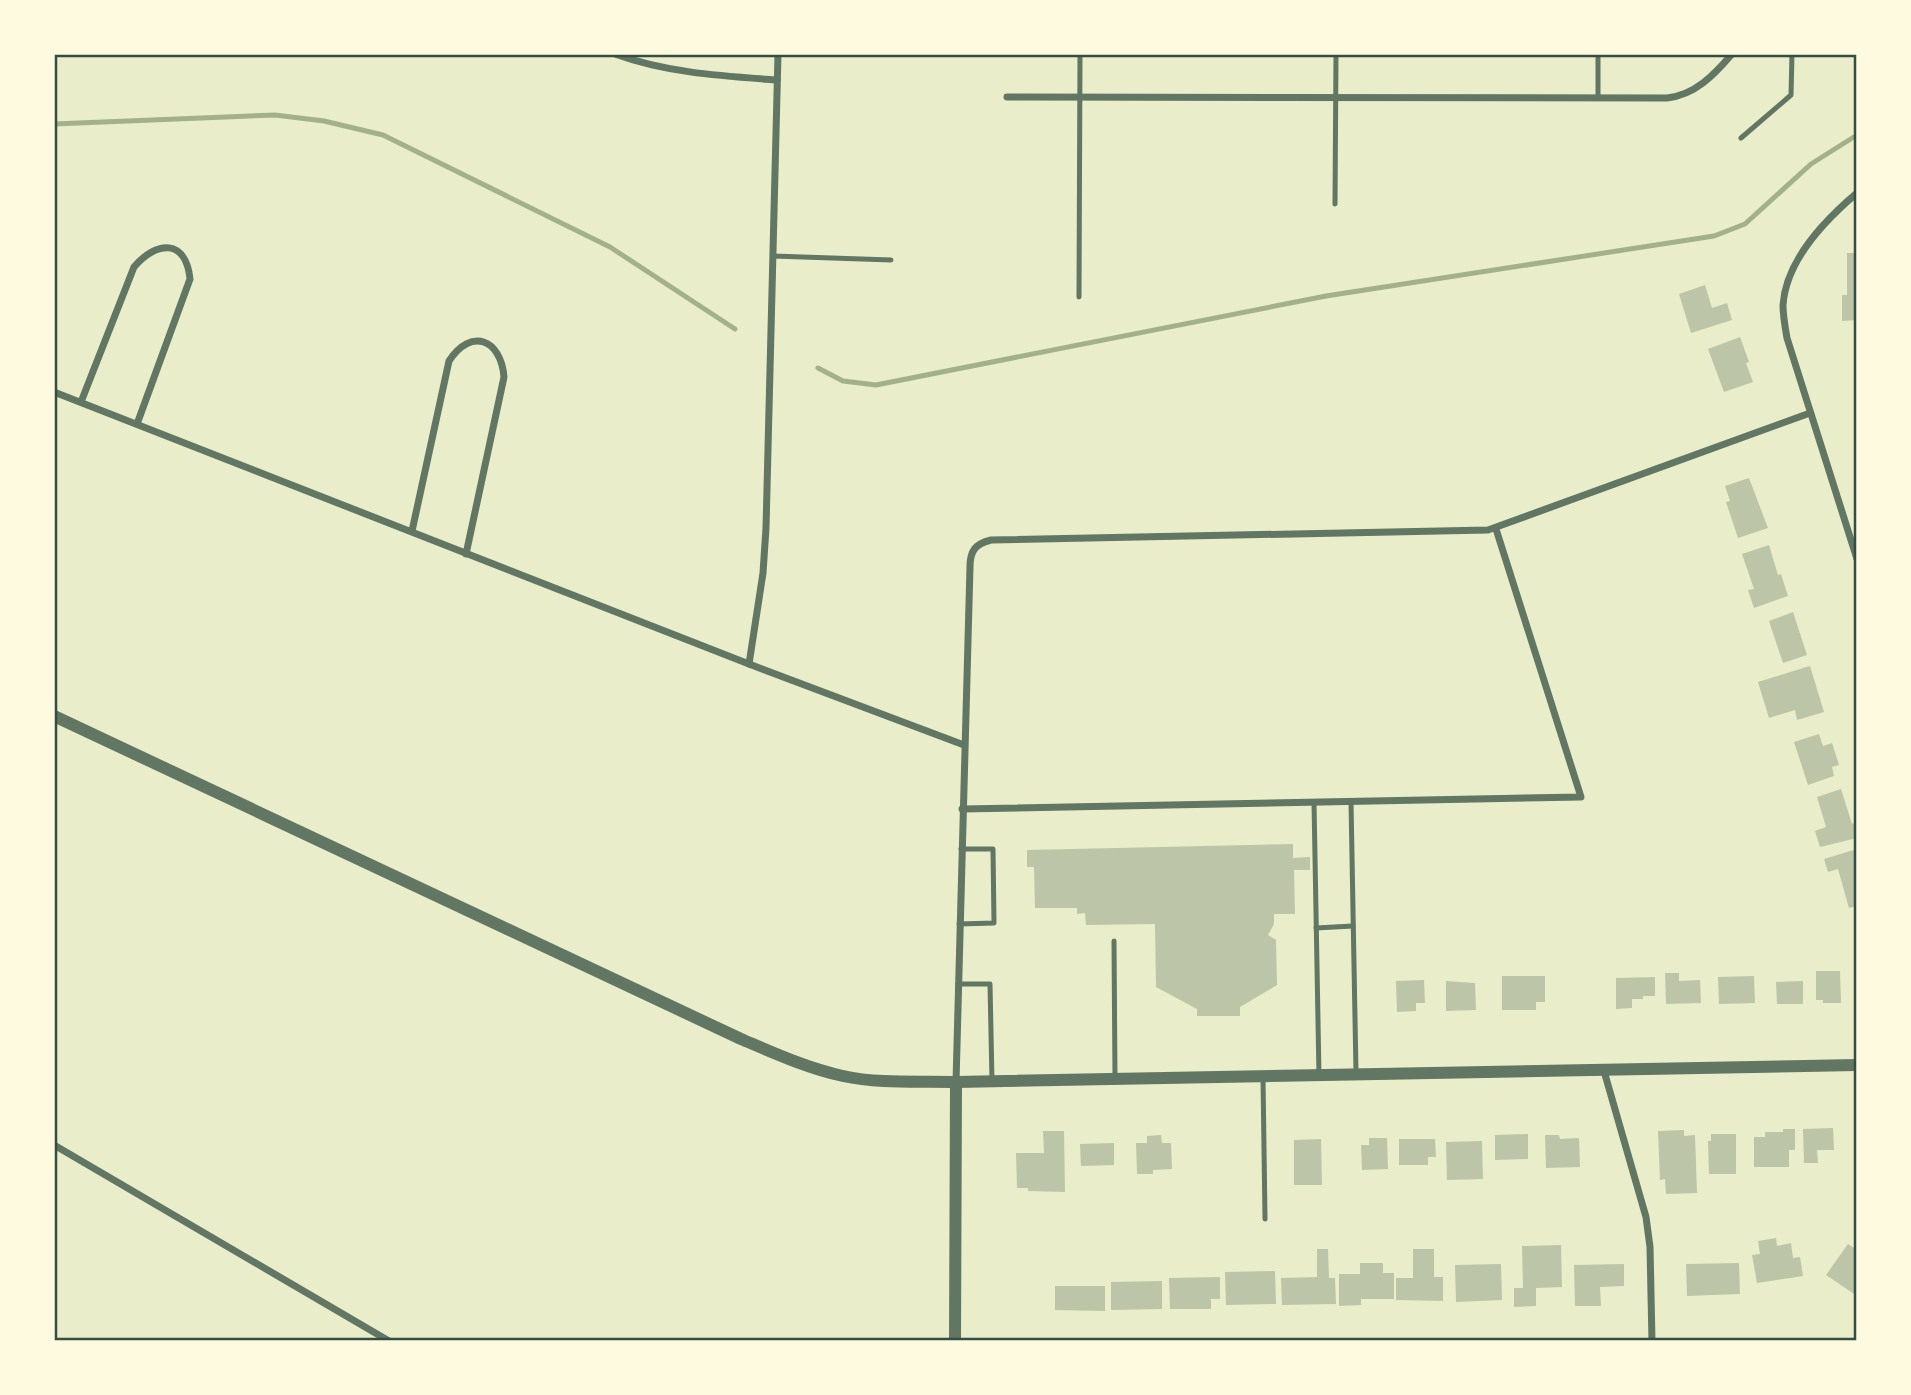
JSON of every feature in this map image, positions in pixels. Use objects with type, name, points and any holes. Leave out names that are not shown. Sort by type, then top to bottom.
[{"type":"street","points":[[615,54],[708,75],[777,80]]},
{"type":"street","points":[[748,664],[763,573],[766,527],[778,54]]},
{"type":"street","points":[[1007,97],[1681,96],[1695,90],[1732,54]]},
{"type":"street","points":[[1857,192],[1804,251],[1790,276],[1784,312],[1787,338],[1857,559]]},
{"type":"street","points":[[81,402],[134,267],[148,253],[166,247],[174,248],[186,260],[190,279],[137,424]]},
{"type":"street","points":[[412,531],[449,362],[463,344],[475,341],[487,343],[496,350],[501,359],[504,377],[466,554]]},
{"type":"street","points":[[54,392],[748,664],[964,745]]},
{"type":"street","points":[[955,1341],[956,1082],[962,808],[970,561],[976,546],[982,542],[1496,529],[1810,412]]},
{"type":"street","points":[[962,808],[1581,797],[1496,529]]},
{"type":"street","points":[[54,716],[779,1055],[845,1076],[956,1082],[1857,1065]]},
{"type":"street","points":[[1604,1071],[1646,1217],[1650,1247],[1652,1341]]},
{"type":"street","points":[[54,1145],[389,1341]]},
{"type":"lane","points":[[1079,297],[1080,54]]},
{"type":"lane","points":[[1335,204],[1336,54]]},
{"type":"lane","points":[[1598,54],[1598,97]]},
{"type":"lane","points":[[1741,138],[1791,95],[1791,54]]},
{"type":"lane","points":[[773,256],[891,260]]},
{"type":"lane","points":[[1314,802],[1319,1076]]},
{"type":"lane","points":[[1351,802],[1356,1075]]},
{"type":"lane","points":[[960,924],[994,923],[993,849],[961,849]]},
{"type":"lane","points":[[1316,928],[1353,926]]},
{"type":"lane","points":[[1114,941],[1115,1079]]},
{"type":"lane","points":[[958,984],[990,984],[992,1081]]},
{"type":"lane","points":[[1263,1077],[1265,1219]]},
{"type":"building","points":[[1847,253],[1857,253],[1857,320],[1842,321],[1842,295],[1847,295]]},
{"type":"building","points":[[1705,285],[1712,308],[1727,303],[1732,320],[1691,333],[1679,294]]},
{"type":"building","points":[[1740,337],[1753,382],[1724,392],[1708,349]]},
{"type":"building","points":[[1749,478],[1768,528],[1738,538],[1726,502],[1730,501],[1725,486]]},
{"type":"building","points":[[1769,545],[1788,596],[1754,608],[1748,590],[1754,589],[1742,554]]},
{"type":"building","points":[[1793,612],[1807,655],[1783,663],[1769,621]]},
{"type":"building","points":[[1810,666],[1824,712],[1797,720],[1795,710],[1769,718],[1758,682]]},
{"type":"building","points":[[1819,734],[1823,746],[1832,743],[1839,765],[1832,767],[1834,776],[1808,785],[1794,742]]},
{"type":"building","points":[[1841,789],[1852,824],[1857,822],[1857,838],[1820,847],[1815,831],[1826,827],[1817,797]]},
{"type":"building","points":[[1293,844],[1293,858],[1310,857],[1310,870],[1294,870],[1295,914],[1274,914],[1274,924],[1268,935],[1276,940],[1277,985],[1240,1007],[1240,1016],[1197,1016],[1197,1009],[1156,987],[1155,924],[1086,925],[1085,913],[1077,914],[1077,908],[1035,908],[1034,867],[1027,867],[1027,850]]},
{"type":"building","points":[[1857,849],[1857,906],[1849,908],[1838,869],[1828,872],[1824,859]]},
{"type":"building","points":[[1816,971],[1840,971],[1841,1003],[1823,1003],[1823,1000],[1816,1000]]},
{"type":"building","points":[[1665,973],[1679,973],[1679,981],[1700,980],[1701,1003],[1666,1004]]},
{"type":"building","points":[[1502,976],[1545,976],[1545,1002],[1536,1002],[1536,1010],[1502,1010]]},
{"type":"building","points":[[1754,976],[1755,1003],[1719,1004],[1718,977]]},
{"type":"building","points":[[1655,977],[1655,996],[1632,999],[1632,1008],[1616,1009],[1616,978]]},
{"type":"building","points":[[1424,980],[1425,1003],[1416,1003],[1416,1011],[1397,1012],[1396,981]]},
{"type":"building","points":[[1446,981],[1475,983],[1476,1010],[1446,1011]]},
{"type":"building","points":[[1803,981],[1803,1004],[1777,1004],[1776,982]]},
{"type":"building","points":[[1833,1128],[1834,1150],[1817,1150],[1818,1163],[1804,1163],[1803,1129]]},
{"type":"building","points":[[1783,1129],[1795,1129],[1795,1150],[1789,1150],[1789,1167],[1754,1167],[1754,1137],[1765,1137],[1765,1132],[1783,1132]]},
{"type":"building","points":[[1684,1130],[1684,1136],[1695,1135],[1697,1193],[1666,1194],[1665,1179],[1660,1180],[1658,1131]]},
{"type":"building","points":[[1043,1131],[1064,1131],[1065,1192],[1017,1188],[1016,1153],[1044,1153]]},
{"type":"building","points":[[1528,1134],[1528,1159],[1495,1160],[1495,1135]]},
{"type":"building","points":[[1711,1134],[1736,1134],[1736,1174],[1709,1174],[1708,1141],[1711,1141]]},
{"type":"building","points":[[1161,1135],[1162,1143],[1171,1143],[1172,1169],[1153,1170],[1153,1174],[1137,1174],[1136,1143],[1147,1143],[1147,1136]]},
{"type":"building","points":[[1545,1135],[1559,1135],[1560,1139],[1579,1138],[1580,1167],[1546,1168]]},
{"type":"building","points":[[1369,1138],[1387,1138],[1388,1169],[1362,1170],[1361,1145],[1369,1145]]},
{"type":"building","points":[[1321,1139],[1322,1185],[1294,1185],[1294,1140]]},
{"type":"building","points":[[1399,1139],[1435,1139],[1436,1157],[1428,1157],[1428,1165],[1399,1165]]},
{"type":"building","points":[[1482,1141],[1483,1179],[1447,1180],[1446,1142]]},
{"type":"building","points":[[1114,1143],[1114,1165],[1081,1166],[1080,1144]]},
{"type":"building","points":[[1776,1238],[1777,1246],[1791,1243],[1793,1258],[1800,1257],[1803,1276],[1757,1283],[1752,1255],[1760,1254],[1758,1241]]},
{"type":"building","points":[[1848,1244],[1857,1250],[1857,1296],[1826,1275]]},
{"type":"building","points":[[1561,1245],[1562,1287],[1536,1288],[1536,1306],[1514,1307],[1514,1288],[1523,1288],[1522,1246]]},
{"type":"building","points":[[1317,1249],[1328,1249],[1329,1278],[1335,1278],[1336,1304],[1282,1305],[1281,1278],[1317,1277]]},
{"type":"building","points":[[1413,1249],[1434,1249],[1434,1277],[1443,1277],[1443,1301],[1396,1300],[1396,1278],[1413,1278]]},
{"type":"building","points":[[1360,1263],[1383,1263],[1383,1273],[1394,1273],[1394,1299],[1361,1299],[1361,1305],[1339,1306],[1339,1274],[1360,1274]]},
{"type":"building","points":[[1739,1263],[1740,1294],[1687,1296],[1686,1264]]},
{"type":"building","points":[[1501,1264],[1502,1300],[1456,1302],[1455,1265]]},
{"type":"building","points":[[1624,1264],[1624,1286],[1600,1287],[1601,1306],[1575,1306],[1574,1265]]},
{"type":"building","points":[[1275,1271],[1276,1304],[1226,1305],[1225,1272]]},
{"type":"building","points":[[1220,1277],[1220,1299],[1211,1299],[1211,1309],[1170,1309],[1169,1278]]},
{"type":"building","points":[[1162,1281],[1162,1309],[1111,1310],[1111,1282]]},
{"type":"building","points":[[1055,1286],[1105,1286],[1105,1311],[1055,1310]]},
{"type":"waterway","points":[[54,124],[275,115],[324,121],[383,135],[610,247],[735,329]]},
{"type":"waterway","points":[[818,368],[843,381],[876,385],[1326,296],[1714,236],[1745,224],[1811,164],[1857,135]]}]
